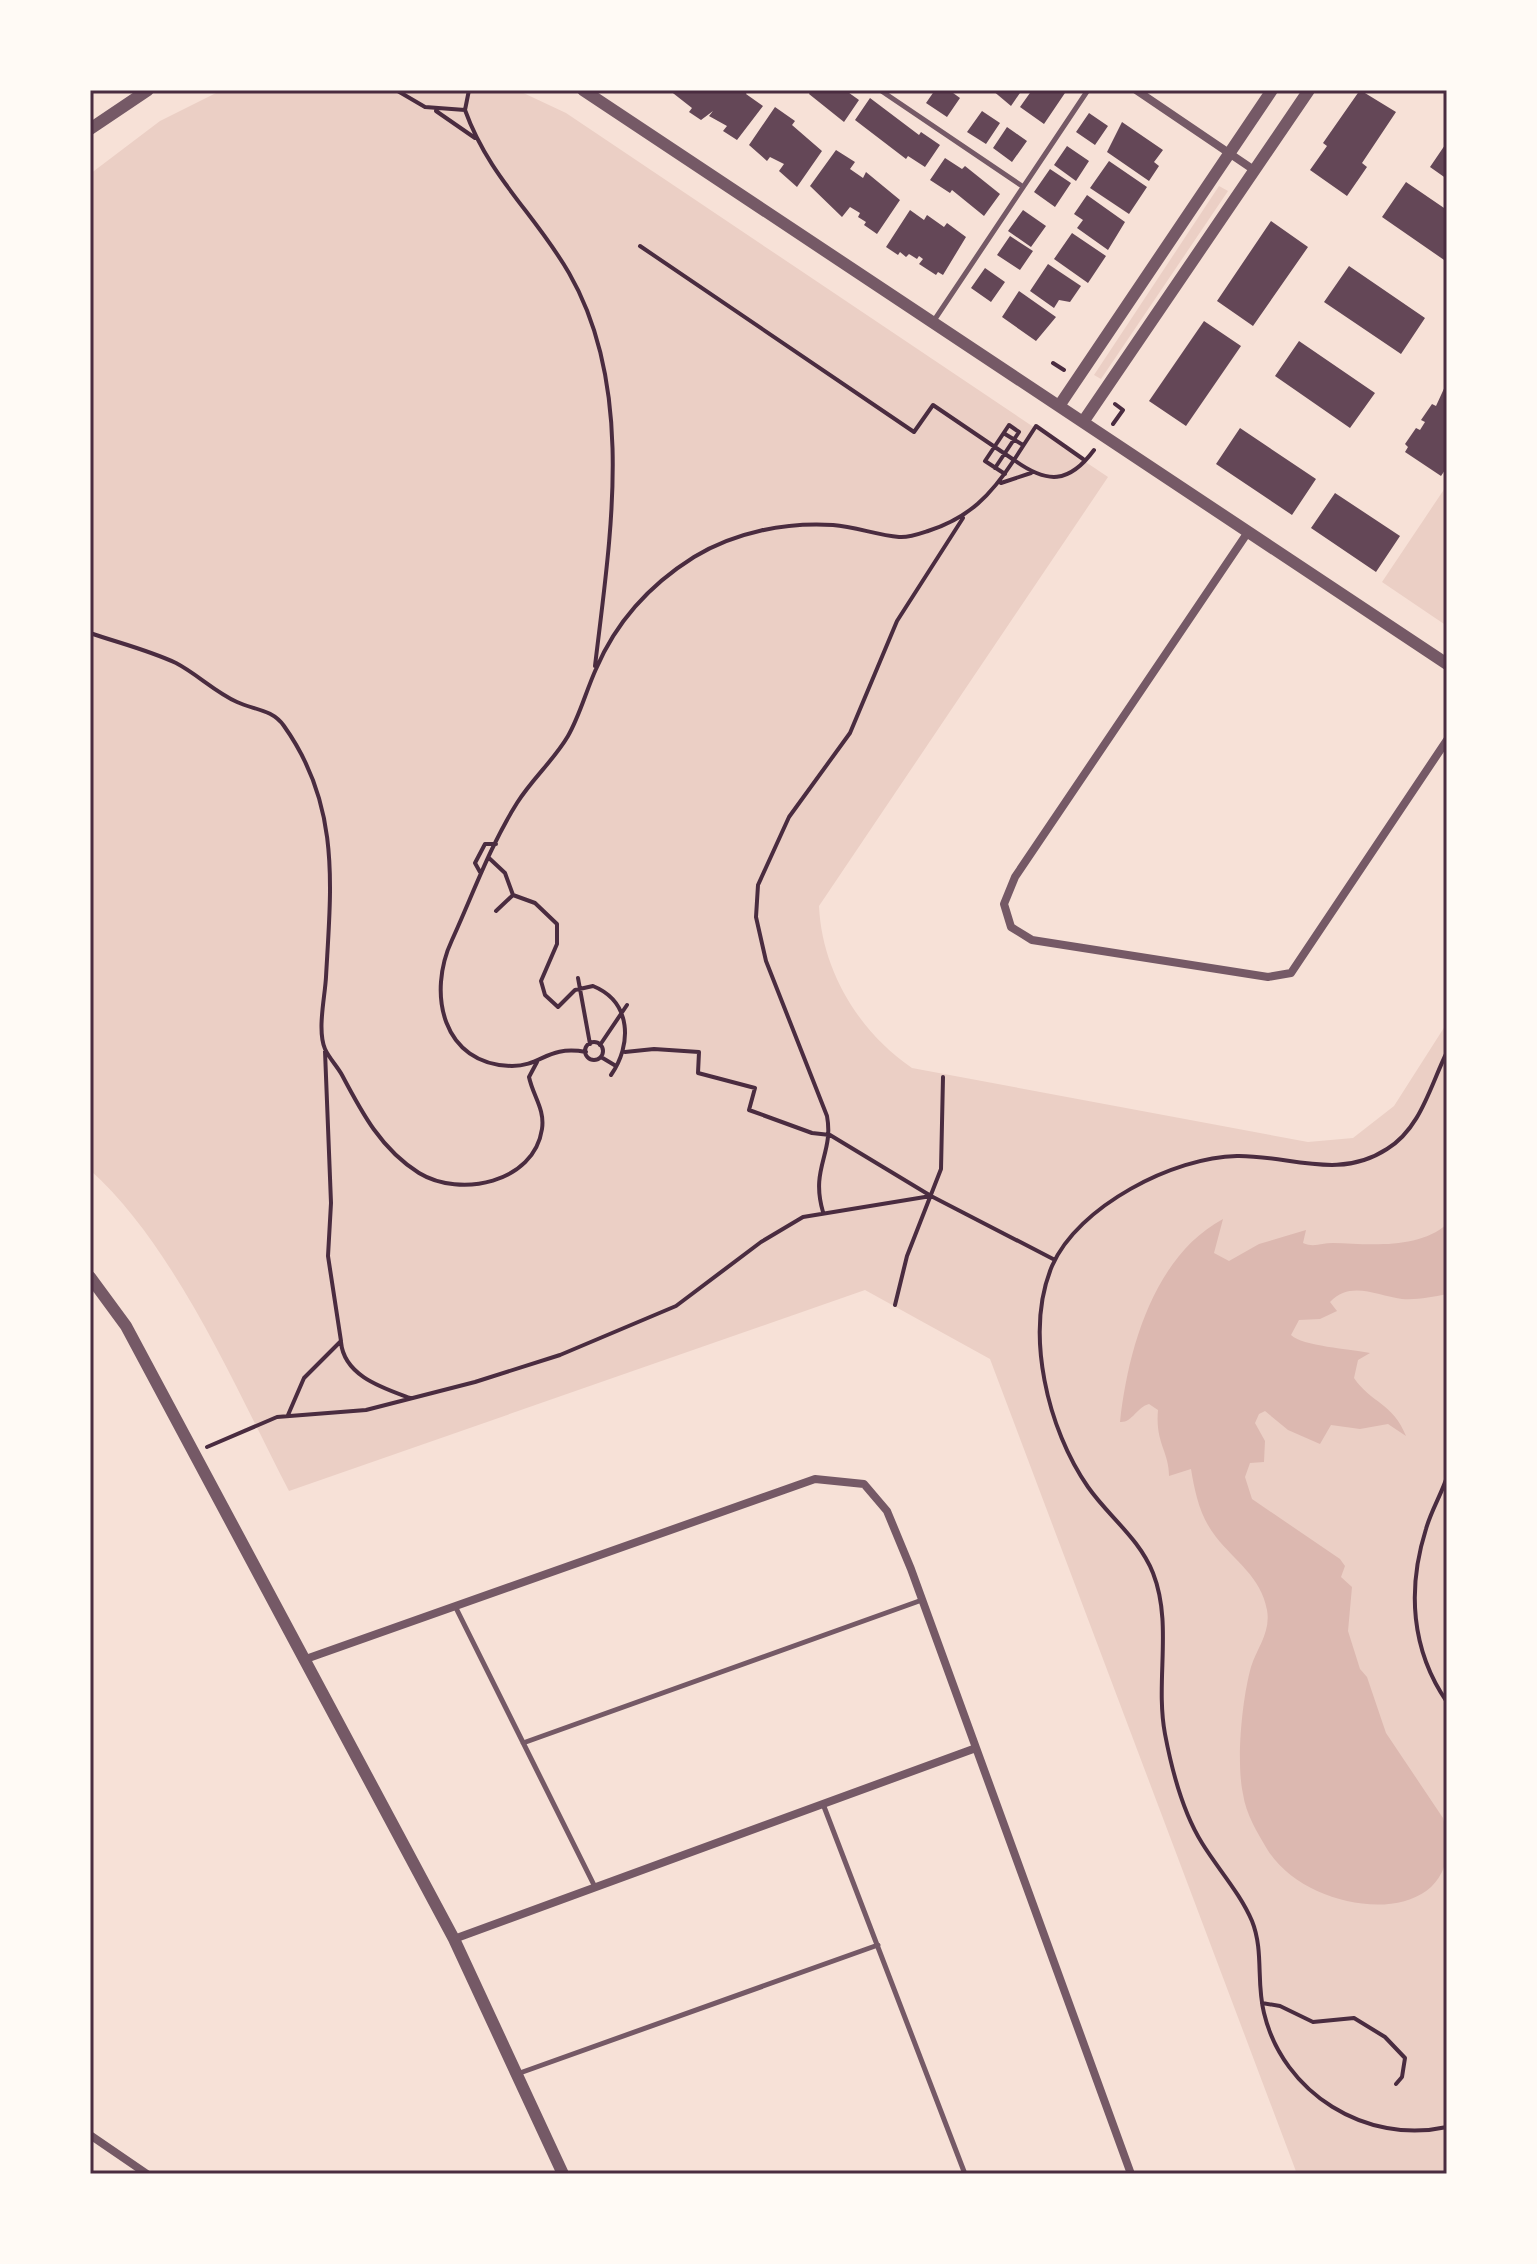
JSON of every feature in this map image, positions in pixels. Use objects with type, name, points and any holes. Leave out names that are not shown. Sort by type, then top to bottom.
[{"type":"street","points":[[90,129],[148,90]]},
{"type":"street","points":[[583,90],[1447,664]]},
{"type":"street","points":[[1136,90],[1254,170]]},
{"type":"street","points":[[1059,406],[1272,90]]},
{"type":"street","points":[[1083,422],[1309,90]]},
{"type":"street","points":[[1248,532],[1015,877],[1004,904],[1011,927],[1032,940],[1268,977],[1291,973],[1447,740]]},
{"type":"street","points":[[90,1277],[126,1326],[454,1939],[563,2174]]},
{"type":"street","points":[[303,1660],[815,1479],[864,1484],[887,1511],[922,1600],[1131,2174]]},
{"type":"street","points":[[454,1939],[976,1748]]},
{"type":"street","points":[[90,2135],[147,2174]]},
{"type":"lane","points":[[880,90],[1022,186]]},
{"type":"lane","points":[[933,322],[1088,90]]},
{"type":"lane","points":[[523,1743],[922,1600]]},
{"type":"lane","points":[[455,1606],[595,1888]]},
{"type":"lane","points":[[823,1804],[965,2174]]},
{"type":"lane","points":[[517,2074],[878,1945]]},
{"type":"path","points":[[396,90],[434,110],[475,139]]},
{"type":"path","points":[[469,90],[465,110],[475,139],[486,160],[569,274],[587,309],[604,365],[609,403],[611,484],[609,548],[595,671]]},
{"type":"path","points":[[434,110],[465,110]]},
{"type":"path","points":[[640,246],[914,432],[933,405],[1014,460],[998,484],[964,516],[903,612],[850,733],[789,817],[770,851],[758,885],[758,934],[774,987],[820,1097],[830,1135],[817,1180],[823,1212]]},
{"type":"path","points":[[995,468],[1019,432],[1009,425],[985,461],[995,468],[1005,474]]},
{"type":"path","points":[[1004,433],[1023,445]]},
{"type":"path","points":[[998,484],[1033,472]]},
{"type":"path","points":[[586,1052],[553,1051],[537,1062],[507,1066],[480,1059],[458,1045],[444,1023],[442,992],[449,947],[480,872],[514,807],[571,730],[595,671],[619,628],[649,591],[681,566],[719,545],[752,533],[801,525],[850,527],[902,537],[964,516]]},
{"type":"path","points":[[90,633],[177,664],[237,702],[264,710],[283,725],[306,763],[326,822],[331,858],[324,1048],[331,1203],[328,1256],[342,1351],[355,1369],[378,1386],[410,1398]]},
{"type":"path","points":[[480,872],[475,863],[481,848],[488,843],[496,844]]},
{"type":"path","points":[[488,858],[505,873],[513,895]]},
{"type":"path","points":[[496,911],[513,895]]},
{"type":"path","points":[[513,895],[535,903],[557,924],[557,944],[541,978],[545,995],[558,1007],[580,988],[593,986],[603,990],[621,1013],[626,1033],[625,1052],[611,1075]]},
{"type":"path","points":[[578,978],[590,1044],[586,1052]]},
{"type":"path","points":[[601,1057],[600,1045],[627,1005]]},
{"type":"path","points":[[590,1044],[600,1045]]},
{"type":"path","points":[[324,1048],[358,1108],[384,1144],[419,1172],[458,1184],[495,1180],[526,1161],[535,1150],[542,1114],[529,1077],[537,1062]]},
{"type":"path","points":[[625,1052],[654,1049],[699,1052],[698,1073],[755,1088],[749,1110],[812,1133],[830,1135],[931,1196],[1055,1260]]},
{"type":"path","points":[[586,1052],[592,1060],[601,1057],[617,1066]]},
{"type":"path","points":[[1447,1052],[1413,1124],[1402,1138],[1356,1163],[1329,1167],[1235,1156],[1182,1165],[1136,1186],[1099,1212],[1055,1260],[1042,1316],[1044,1368],[1051,1410],[1067,1454],[1087,1485],[1134,1540],[1152,1572],[1161,1612],[1160,1697],[1168,1752],[1182,1799],[1201,1843],[1250,1917],[1258,1947],[1265,2019],[1286,2062],[1333,2109],[1366,2125],[1405,2130],[1447,2127]]},
{"type":"path","points":[[895,1305],[907,1256],[943,1156],[943,1077]]},
{"type":"path","points":[[194,1453],[252,1425],[288,1415],[366,1410],[475,1382],[560,1355],[676,1306],[791,1222],[823,1212],[931,1196]]},
{"type":"path","points":[[288,1415],[304,1378],[333,1353],[340,1335]]},
{"type":"path","points":[[1447,1477],[1426,1529],[1414,1589],[1422,1655],[1447,1702]]},
{"type":"path","points":[[1262,2003],[1280,2006],[1313,2022],[1354,2018],[1385,2037],[1405,2058],[1402,2077],[1396,2084]]},
{"type":"shaded area","points":[[222,90],[517,90],[566,113],[1108,477],[819,906],[827,954],[847,998],[876,1037],[912,1068],[1308,1142],[1353,1138],[1394,1106],[1447,1023],[1447,2173],[1297,2174],[990,1359],[865,1290],[289,1491],[202,1321],[176,1278],[121,1201],[90,1170],[90,174],[160,121]]},
{"type":"shaded area","points":[[1219,186],[1228,191],[1101,379],[1094,375]]},
{"type":"shaded area","points":[[1447,485],[1447,626],[1382,582]]},
{"type":"shaded area","points":[[1223,1219],[1214,1253],[1229,1261],[1259,1244],[1306,1230],[1303,1243],[1307,1244],[1392,1244],[1422,1238],[1447,1224],[1447,1294],[1408,1299],[1364,1291],[1347,1292],[1330,1302],[1337,1311],[1320,1319],[1299,1320],[1291,1335],[1316,1344],[1370,1353],[1358,1360],[1354,1378],[1395,1417],[1406,1436],[1388,1424],[1360,1429],[1331,1425],[1320,1444],[1288,1430],[1265,1411],[1259,1414],[1255,1423],[1265,1441],[1264,1462],[1250,1463],[1245,1477],[1252,1499],[1340,1559],[1345,1566],[1341,1577],[1352,1587],[1348,1631],[1360,1669],[1367,1677],[1386,1733],[1443,1818],[1447,1856],[1436,1882],[1413,1898],[1384,1904],[1351,1902],[1318,1891],[1289,1873],[1267,1849],[1244,1801],[1240,1765],[1248,1680],[1267,1626],[1264,1598],[1253,1579],[1206,1521],[1196,1496],[1191,1469],[1169,1476],[1158,1431],[1158,1410],[1149,1404],[1128,1420],[1120,1422],[1138,1335],[1162,1280],[1199,1235]]},
{"type":"building","points":[[669,90],[748,90],[746,94],[763,106],[737,140],[723,131],[727,126],[709,116],[713,111],[701,120],[689,112],[692,108]]},
{"type":"building","points":[[811,90],[845,90],[859,100],[844,122],[809,94]]},
{"type":"building","points":[[935,90],[949,90],[960,98],[947,117],[926,103]]},
{"type":"building","points":[[992,90],[1022,90],[1011,106]]},
{"type":"building","points":[[1032,90],[1067,90],[1044,124],[1020,107]]},
{"type":"building","points":[[1360,90],[1396,112],[1362,163],[1367,167],[1347,196],[1310,170],[1327,146],[1323,143]]},
{"type":"building","points":[[870,98],[919,135],[921,132],[940,145],[925,167],[908,156],[906,159],[855,120]]},
{"type":"building","points":[[775,107],[795,121],[792,125],[822,151],[797,187],[779,171],[784,164],[770,157],[767,161],[749,145]]},
{"type":"building","points":[[982,111],[1000,123],[986,144],[967,132]]},
{"type":"building","points":[[1089,113],[1108,126],[1095,145],[1076,132]]},
{"type":"building","points":[[1122,122],[1163,150],[1154,162],[1159,166],[1149,181],[1107,152]]},
{"type":"building","points":[[1007,127],[1027,141],[1012,162],[993,148]]},
{"type":"building","points":[[1447,142],[1447,179],[1430,167]]},
{"type":"building","points":[[1067,146],[1089,161],[1076,181],[1054,165]]},
{"type":"building","points":[[836,150],[855,162],[850,169],[863,178],[866,172],[900,200],[877,234],[864,225],[866,222],[858,217],[860,213],[850,207],[842,217],[810,186]]},
{"type":"building","points":[[945,158],[962,169],[965,166],[1000,194],[984,216],[952,190],[950,193],[930,180]]},
{"type":"building","points":[[1109,161],[1147,187],[1129,214],[1090,188]]},
{"type":"building","points":[[1050,169],[1071,183],[1055,207],[1034,192]]},
{"type":"building","points":[[1406,182],[1447,210],[1447,262],[1382,217]]},
{"type":"building","points":[[1087,195],[1125,222],[1108,250],[1077,228],[1083,220],[1074,214]]},
{"type":"building","points":[[910,210],[924,220],[927,215],[944,227],[947,223],[966,237],[943,275],[938,272],[936,275],[919,264],[923,259],[919,256],[917,259],[909,254],[906,257],[900,252],[898,255],[886,247]]},
{"type":"building","points":[[1023,210],[1046,226],[1031,247],[1008,231]]},
{"type":"building","points":[[1271,221],[1308,247],[1253,326],[1217,301]]},
{"type":"building","points":[[1072,233],[1106,256],[1088,283],[1054,259]]},
{"type":"building","points":[[1010,236],[1033,251],[1020,270],[997,255]]},
{"type":"building","points":[[1048,264],[1081,286],[1070,302],[1059,300],[1054,308],[1030,291]]},
{"type":"building","points":[[1349,266],[1425,318],[1401,354],[1324,302]]},
{"type":"building","points":[[985,268],[1005,282],[991,302],[971,288]]},
{"type":"building","points":[[1019,291],[1056,317],[1036,341],[1002,317]]},
{"type":"building","points":[[1204,321],[1241,346],[1186,426],[1149,401]]},
{"type":"building","points":[[1299,341],[1375,393],[1350,428],[1275,376]]},
{"type":"building","points":[[1447,382],[1447,467],[1441,476],[1405,452],[1408,447],[1405,444],[1416,428],[1420,430],[1425,422],[1421,420],[1432,404],[1436,406]]},
{"type":"building","points":[[1240,428],[1316,479],[1292,515],[1216,464]]},
{"type":"building","points":[[1335,493],[1400,536],[1376,572],[1311,528]]}]
